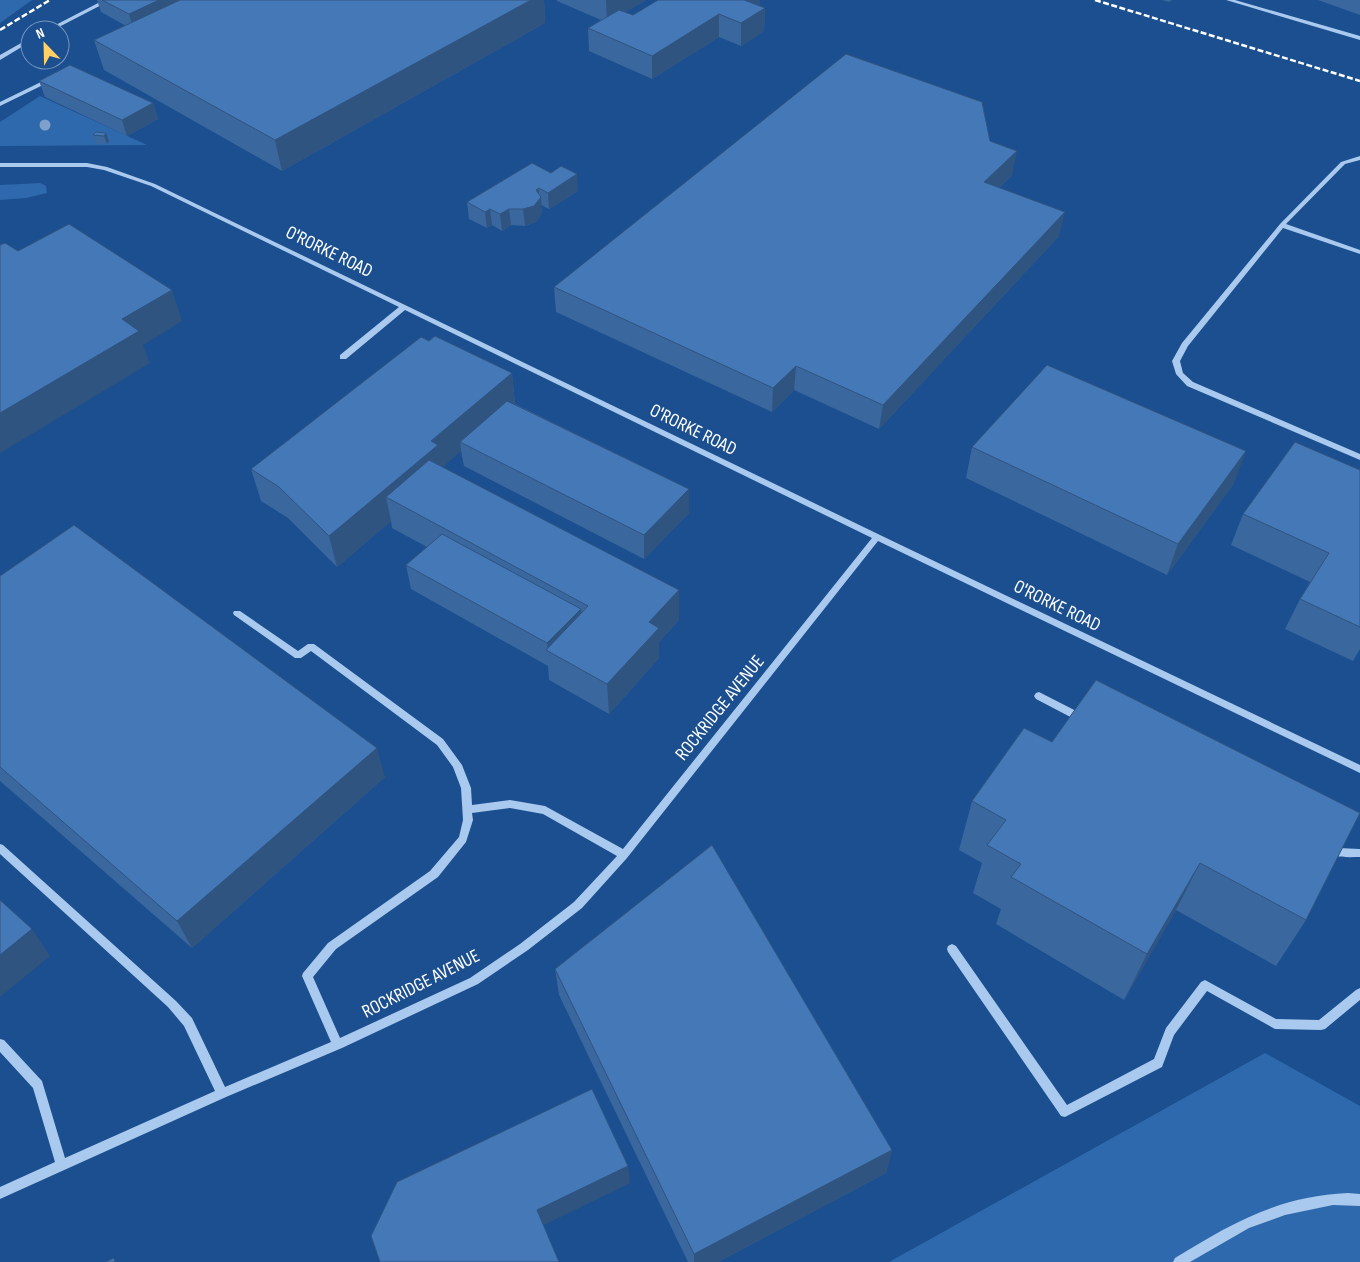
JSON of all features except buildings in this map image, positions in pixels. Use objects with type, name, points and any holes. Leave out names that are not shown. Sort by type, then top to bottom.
[{"type":"street","points":[[69,20],[108,0]]},
{"type":"street","points":[[1229,0],[1360,38]]},
{"type":"street","points":[[0,104],[41,84]]},
{"type":"street","points":[[1360,158],[1343,162],[1282,225],[1185,345],[1176,360],[1180,374],[1190,384],[1360,457]]},
{"type":"street","name":"O'RORKE ROAD","points":[[0,165],[87,165],[129,176],[206,211],[1360,769]]},
{"type":"street","points":[[1282,225],[1360,252]]},
{"type":"street","points":[[343,357],[404,308]]},
{"type":"street","name":"ROCKRIDGE AVENUE","points":[[0,1193],[222,1093],[338,1044],[474,980],[524,947],[578,905],[624,855],[877,537]]},
{"type":"street","points":[[237,613],[298,656],[311,646],[440,742],[457,766],[466,788],[468,820],[463,839],[434,874],[332,946],[308,976],[338,1044]]},
{"type":"street","points":[[1039,696],[1092,723]]},
{"type":"street","points":[[467,810],[510,804],[545,810],[624,855]]},
{"type":"street","points":[[1318,842],[1336,852],[1360,853]]},
{"type":"street","points":[[0,848],[172,1004],[188,1022],[222,1093]]},
{"type":"street","points":[[952,949],[1065,1112],[1158,1063],[1170,1032],[1205,985],[1275,1024],[1320,1025],[1360,993]]},
{"type":"street","points":[[0,1044],[38,1085],[62,1166]]},
{"type":"street","points":[[1179,1262],[1246,1223],[1312,1202],[1346,1197],[1360,1200]]},
{"type":"lane","points":[[0,58],[20,46]]},
{"type":"shaded area","points":[[0,0],[32,0],[0,23]]},
{"type":"shaded area","points":[[40,96],[147,145],[0,146],[0,122]]},
{"type":"shaded area","points":[[40,183],[46,186],[47,193],[26,198],[0,200],[0,185]]},
{"type":"shaded area","points":[[1265,1053],[1360,1106],[1360,1262],[889,1262]]},
{"type":"railway","points":[[0,30],[50,0]]},
{"type":"railway","points":[[1095,0],[1360,81]]}]
